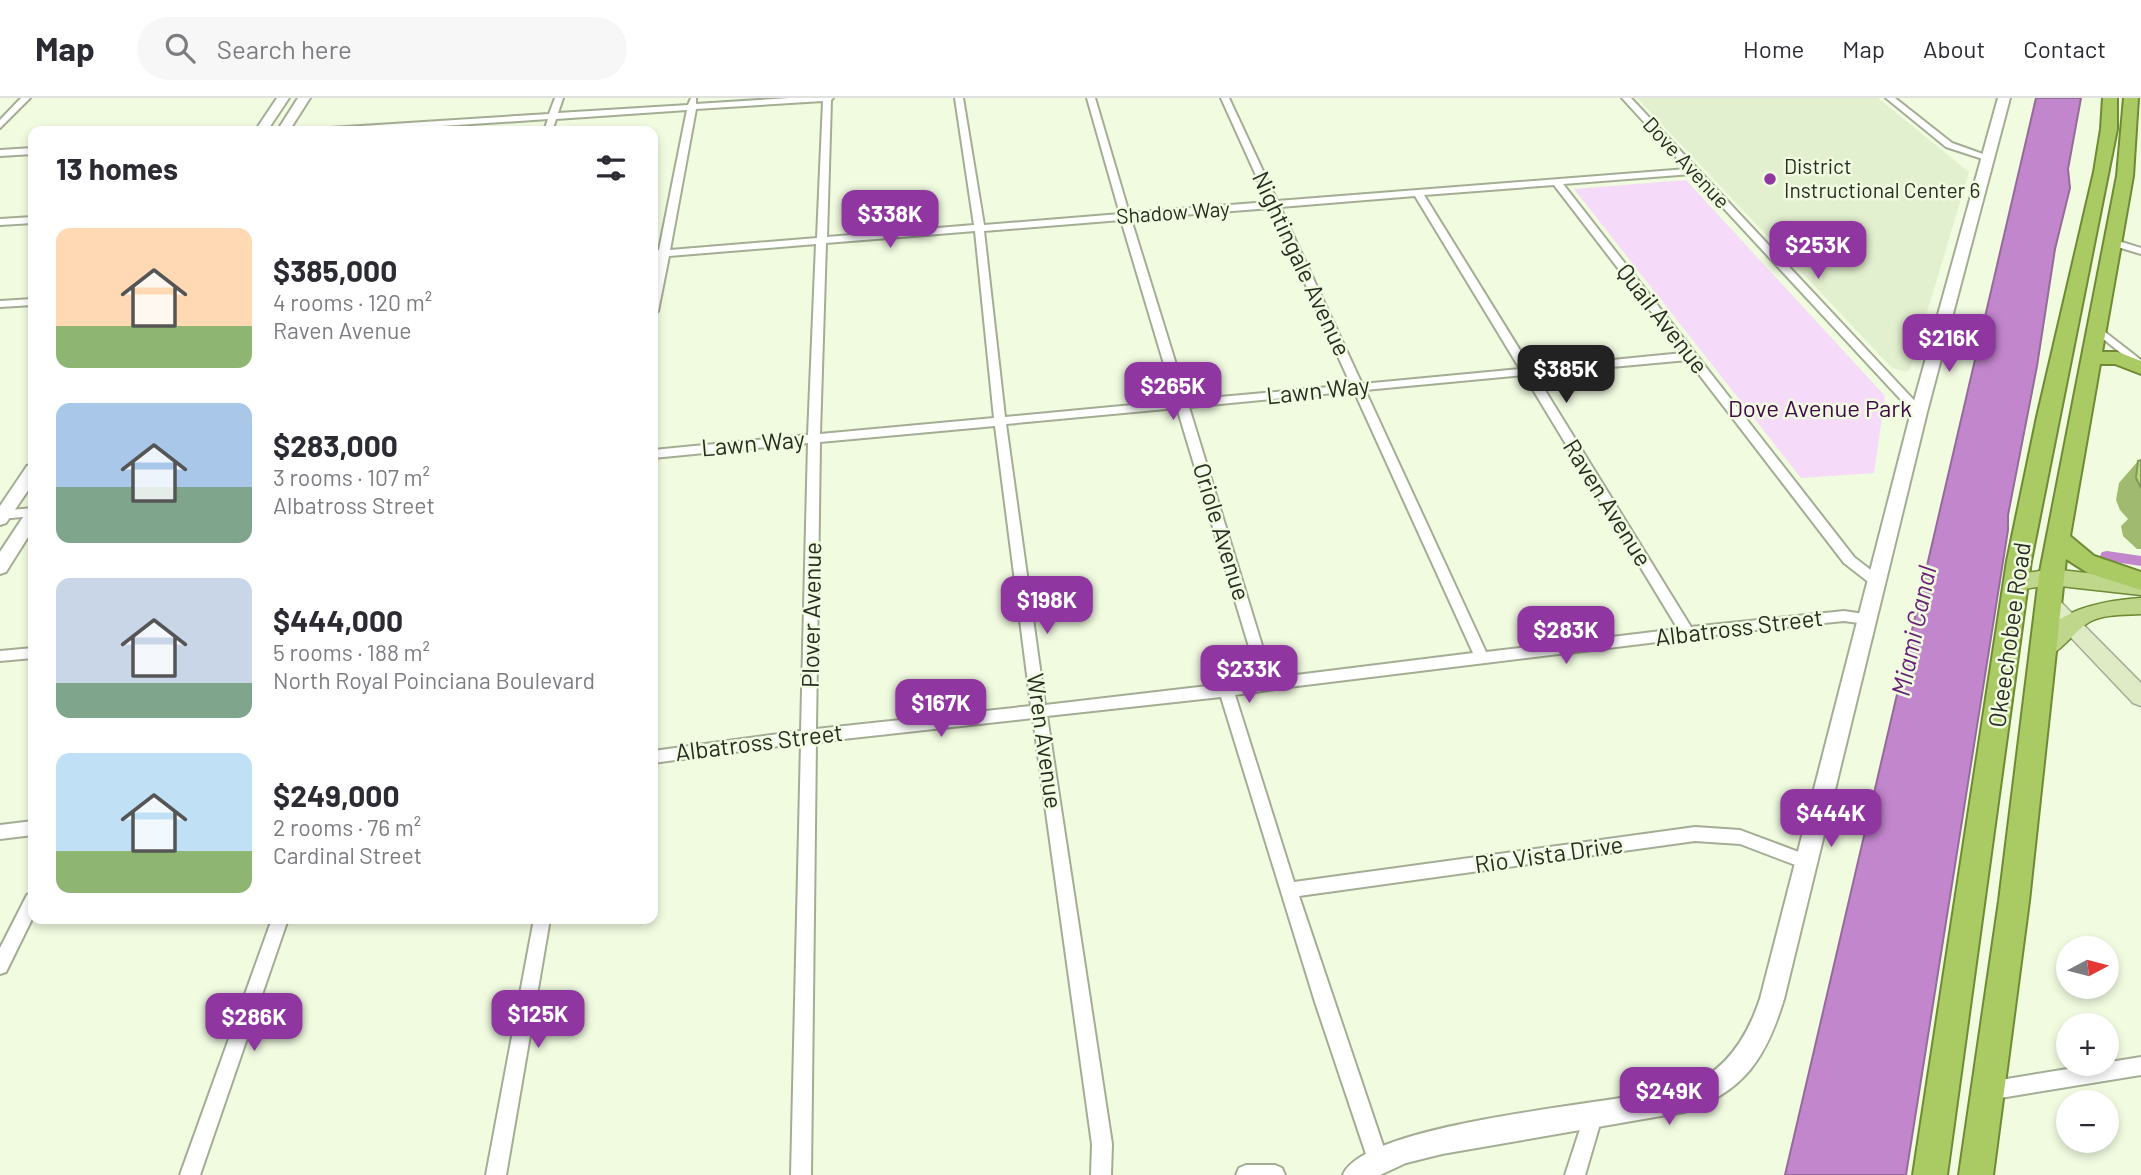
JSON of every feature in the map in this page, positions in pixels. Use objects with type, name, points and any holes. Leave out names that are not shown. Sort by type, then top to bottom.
[{"type":"highway","name":"Okeechobee Road","points":[[1930,1175],[2033,580],[2074,299],[2109,130],[2110,98]]},
{"type":"highway","name":"Okeechobee Road","points":[[1976,1175],[2014,901],[2042,651],[2033,580],[2058,538],[2130,142],[2134,101]]},
{"type":"highway","points":[[2109,130],[2122,135],[2130,142]]},
{"type":"highway","points":[[2092,217],[2112,242]]},
{"type":"highway","points":[[2074,299],[2084,317],[2096,328]]},
{"type":"highway","points":[[2090,358],[2118,358],[2141,367]]},
{"type":"highway","points":[[2058,538],[2072,553],[2095,568],[2141,581]]},
{"type":"main road","points":[[2033,580],[2141,587]]},
{"type":"main road","points":[[2033,580],[2141,697]]},
{"type":"main road","points":[[2042,651],[2069,622],[2083,613],[2141,606]]},
{"type":"street","points":[[0,125],[26,98]]},
{"type":"street","points":[[264,126],[283,98]]},
{"type":"street","points":[[286,126],[304,98]]},
{"type":"street","points":[[550,126],[559,98]]},
{"type":"street","points":[[410,126],[553,117],[692,103],[828,98]]},
{"type":"street","name":"Plover Avenue","points":[[801,1175],[811,736],[814,438],[828,98]]},
{"type":"street","name":"Wren Avenue","points":[[959,98],[979,226],[1000,422],[1039,711],[1102,1144],[1101,1175]]},
{"type":"street","name":"Oriole Avenue","points":[[1091,98],[1267,684]]},
{"type":"street","name":"Nightingale Avenue","points":[[1226,98],[1482,658]]},
{"type":"street","name":"Dove Avenue","points":[[1626,98],[1919,412]]},
{"type":"street","points":[[1891,98],[1949,145],[1987,165]]},
{"type":"street","points":[[1356,1175],[1378,1160],[1426,1144],[1593,1117],[1689,1098],[1722,1081],[1748,1055],[1765,1022],[1919,412],[2004,98]]},
{"type":"street","points":[[658,253],[692,103]]},
{"type":"street","points":[[1949,145],[1987,165]]},
{"type":"street","points":[[0,153],[28,151]]},
{"type":"street","name":"Shadow Way","points":[[658,253],[1694,171]]},
{"type":"street","name":"Quail Avenue","points":[[1557,183],[1849,560],[1876,581]]},
{"type":"street","name":"Raven Avenue","points":[[1418,193],[1688,634]]},
{"type":"street","points":[[0,222],[28,220]]},
{"type":"street","points":[[2112,242],[2141,251]]},
{"type":"street","points":[[0,304],[28,302]]},
{"type":"street","points":[[2096,328],[2141,367]]},
{"type":"street","name":"Lawn Way","points":[[658,454],[1690,356]]},
{"type":"street","points":[[1,515],[28,477]]},
{"type":"street","points":[[1,515],[28,514]]},
{"type":"street","points":[[0,566],[28,522]]},
{"type":"street","name":"Albatross Street","points":[[658,756],[811,736],[1226,691],[1834,616],[1866,619]]},
{"type":"street","points":[[0,656],[28,653]]},
{"type":"street","points":[[1226,691],[1378,1160]]},
{"type":"street","points":[[0,832],[28,829]]},
{"type":"street","name":"Rio Vista Drive","points":[[1289,890],[1695,834],[1740,837],[1806,862]]},
{"type":"street","points":[[0,966],[28,910]]},
{"type":"street","points":[[190,1175],[279,924]]},
{"type":"street","points":[[496,1175],[541,924]]},
{"type":"street","points":[[1987,1091],[2141,1066]]},
{"type":"street","points":[[1575,1175],[1593,1117]]},
{"type":"street","points":[[1246,1175],[1275,1175]]},
{"type":"shaded area","points":[[1637,98],[1878,98],[1969,172],[1910,369],[1906,372],[1892,368]]},
{"type":"green space","name":"Dove Avenue Park","points":[[1686,180],[1885,396],[1874,473],[1801,478],[1574,189]]},
{"type":"water","name":"Miami Canal","points":[[2036,98],[2081,98],[2068,169],[2070,188],[2055,249],[2037,366],[2008,515],[2008,530],[1906,1175],[1785,1175]]},
{"type":"building","points":[[2141,460],[2141,488],[2136,478],[2138,461]]},
{"type":"waterway","points":[[2107,556],[2141,561]]},
{"type":"place","name":"District Instructional Center 6","points":[[1770,179]]}]
